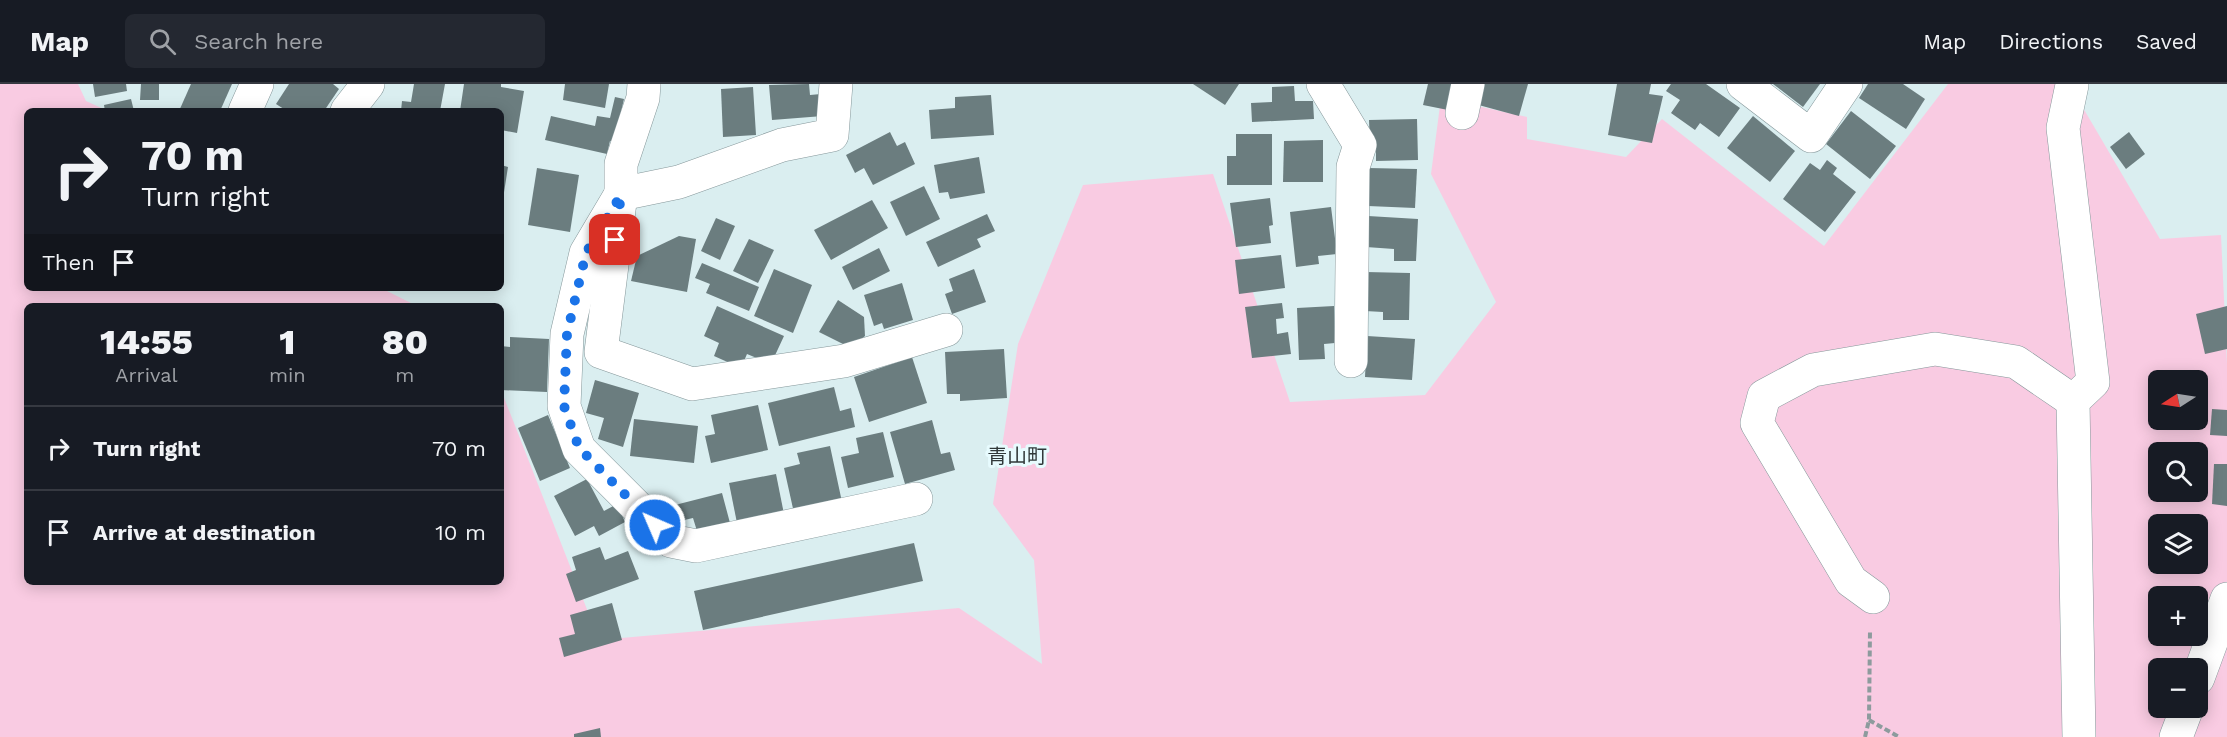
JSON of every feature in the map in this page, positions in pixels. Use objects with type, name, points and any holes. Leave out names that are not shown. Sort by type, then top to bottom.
[{"type":"street","points":[[245,108],[257,84]]},
{"type":"street","points":[[349,108],[368,84]]},
{"type":"street","points":[[644,84],[643,98],[621,164],[621,195],[601,352],[692,384],[844,362],[946,330]]},
{"type":"street","points":[[836,84],[832,135],[782,145],[679,182],[621,195],[586,253],[567,334],[564,406],[579,448],[671,541],[696,546],[916,499]]},
{"type":"street","points":[[1323,84],[1360,145],[1353,167],[1352,361]]},
{"type":"street","points":[[1743,84],[1811,136],[1846,84]]},
{"type":"street","points":[[2074,84],[2063,128],[2093,382],[2073,401],[2079,737]]},
{"type":"street","points":[[1873,597],[1851,581],[1757,423],[1764,396],[1813,370],[1935,349],[2016,362],[2073,401]]},
{"type":"street","points":[[2205,658],[2227,598]]},
{"type":"street","points":[[2176,737],[2183,718]]},
{"type":"path","points":[[1865,737],[1869,720],[1873,597]]},
{"type":"path","points":[[1869,720],[1899,737]]},
{"type":"shaded area","points":[[0,84],[78,84],[86,101],[101,108],[24,108],[24,291],[387,291],[411,303],[24,303],[24,585],[504,585],[504,398],[599,640],[959,608],[1042,664],[1034,560],[993,504],[1018,344],[1083,185],[1213,174],[1290,402],[1425,395],[1496,302],[1431,174],[1441,98],[1527,117],[1527,139],[1626,157],[1662,119],[1824,246],[1948,84],[2069,84],[2160,239],[2221,235],[2227,364],[2227,737],[0,737]]},
{"type":"building","points":[[93,84],[126,84],[127,91],[95,97]]},
{"type":"building","points":[[141,84],[159,84],[159,100],[140,100]]},
{"type":"building","points":[[191,84],[232,84],[221,108],[180,108]]},
{"type":"building","points":[[289,84],[333,84],[339,89],[326,108],[282,108],[276,104]]},
{"type":"building","points":[[414,84],[445,84],[441,108],[401,108],[402,101],[411,102]]},
{"type":"building","points":[[464,84],[501,84],[501,87],[524,91],[517,133],[504,131],[504,108],[460,108]]},
{"type":"building","points":[[565,84],[609,84],[605,108],[563,100]]},
{"type":"building","points":[[809,84],[810,95],[821,94],[823,116],[772,120],[769,85]]},
{"type":"building","points":[[1193,84],[1239,84],[1225,105]]},
{"type":"building","points":[[1428,84],[1459,84],[1453,111],[1423,105]]},
{"type":"building","points":[[1480,84],[1528,84],[1519,116],[1475,104]]},
{"type":"building","points":[[1617,84],[1651,84],[1649,94],[1663,96],[1652,143],[1608,135]]},
{"type":"building","points":[[1671,84],[1706,84],[1740,108],[1719,137],[1700,123],[1695,130],[1671,113],[1680,100],[1666,91]]},
{"type":"building","points":[[1773,84],[1820,84],[1803,107]]},
{"type":"building","points":[[1868,84],[1903,84],[1925,99],[1906,129],[1859,98]]},
{"type":"building","points":[[1294,86],[1295,101],[1313,101],[1314,119],[1252,122],[1251,103],[1272,102],[1272,87]]},
{"type":"building","points":[[753,87],[756,135],[723,137],[721,89]]},
{"type":"building","points":[[991,95],[994,135],[931,139],[929,110],[955,108],[955,97]]},
{"type":"building","points":[[615,97],[624,99],[614,142],[610,141],[607,154],[545,140],[551,116],[595,126],[597,116],[610,118]]},
{"type":"building","points":[[131,99],[133,108],[104,108],[104,105]]},
{"type":"building","points":[[1851,111],[1896,146],[1870,179],[1826,144]]},
{"type":"building","points":[[1753,116],[1795,151],[1770,182],[1727,148]]},
{"type":"building","points":[[1417,119],[1418,160],[1376,161],[1376,144],[1370,145],[1369,120]]},
{"type":"building","points":[[890,132],[897,146],[905,142],[915,164],[873,185],[864,168],[855,173],[846,155]]},
{"type":"building","points":[[2129,132],[2145,154],[2126,169],[2110,147]]},
{"type":"building","points":[[1236,134],[1272,134],[1272,185],[1227,185],[1227,156],[1236,156]]},
{"type":"building","points":[[1323,140],[1323,182],[1283,182],[1284,141]]},
{"type":"building","points":[[979,157],[985,193],[950,199],[948,192],[939,193],[934,165]]},
{"type":"building","points":[[1827,160],[1837,168],[1833,174],[1856,192],[1825,232],[1783,199],[1810,163],[1820,170]]},
{"type":"building","points":[[504,166],[508,167],[504,192]]},
{"type":"building","points":[[537,168],[579,175],[570,232],[528,225]]},
{"type":"building","points":[[1368,168],[1417,169],[1415,208],[1368,206]]},
{"type":"building","points":[[924,186],[940,219],[906,236],[890,202]]},
{"type":"building","points":[[1270,198],[1273,225],[1269,226],[1271,243],[1236,247],[1230,203]]},
{"type":"building","points":[[872,200],[888,228],[831,260],[814,230]]},
{"type":"building","points":[[1331,207],[1337,254],[1318,256],[1319,264],[1296,267],[1290,212]]},
{"type":"building","points":[[987,214],[995,231],[977,239],[981,247],[938,267],[926,242]]},
{"type":"building","points":[[1368,216],[1418,219],[1416,261],[1394,261],[1394,249],[1366,247]]},
{"type":"building","points":[[716,218],[735,226],[720,260],[701,251]]},
{"type":"building","points":[[679,236],[696,239],[687,292],[631,281],[637,256]]},
{"type":"building","points":[[749,239],[774,250],[758,283],[733,271]]},
{"type":"building","points":[[879,248],[890,271],[853,290],[842,267]]},
{"type":"building","points":[[1281,255],[1285,288],[1239,294],[1235,260]]},
{"type":"building","points":[[702,263],[759,287],[749,311],[706,293],[710,284],[695,278]]},
{"type":"building","points":[[774,269],[812,285],[793,333],[754,316]]},
{"type":"building","points":[[974,269],[986,302],[952,314],[945,294],[953,291],[949,279]]},
{"type":"building","points":[[1366,272],[1410,273],[1409,320],[1383,320],[1383,312],[1365,311]]},
{"type":"building","points":[[902,283],[913,320],[884,329],[882,323],[874,326],[864,295]]},
{"type":"building","points":[[838,300],[864,317],[865,336],[851,348],[819,332]]},
{"type":"building","points":[[1282,303],[1284,318],[1276,319],[1277,334],[1288,332],[1291,354],[1252,358],[1245,307]]},
{"type":"building","points":[[717,306],[784,336],[771,364],[747,354],[741,368],[714,356],[719,343],[704,336]]},
{"type":"building","points":[[1334,306],[1335,343],[1324,344],[1325,359],[1299,360],[1297,308]]},
{"type":"building","points":[[2227,306],[2227,349],[2205,354],[2196,314]]},
{"type":"building","points":[[1367,336],[1415,339],[1412,380],[1365,377]]},
{"type":"building","points":[[510,337],[549,339],[547,392],[504,390],[504,346],[510,347]]},
{"type":"building","points":[[1004,349],[1007,398],[960,401],[960,394],[947,394],[945,352]]},
{"type":"building","points":[[912,357],[927,403],[869,422],[854,377]]},
{"type":"building","points":[[595,380],[639,393],[623,447],[598,439],[604,418],[586,413]]},
{"type":"building","points":[[834,387],[840,411],[851,408],[855,427],[779,446],[768,403]]},
{"type":"building","points":[[758,405],[768,450],[711,463],[705,436],[715,434],[711,415]]},
{"type":"building","points":[[2212,409],[2227,410],[2227,436],[2210,435]]},
{"type":"building","points":[[548,415],[570,468],[540,481],[518,428]]},
{"type":"building","points":[[634,419],[698,426],[694,463],[630,456]]},
{"type":"building","points":[[932,420],[941,454],[950,452],[955,470],[905,484],[890,432]]},
{"type":"building","points":[[883,432],[894,477],[848,488],[841,457],[859,453],[856,438]]},
{"type":"building","points":[[830,446],[842,502],[794,513],[784,468],[800,464],[797,453]]},
{"type":"building","points":[[2214,464],[2227,464],[2227,506],[2212,504]]},
{"type":"building","points":[[776,474],[784,514],[737,523],[729,483]]},
{"type":"building","points":[[587,479],[604,511],[617,504],[625,522],[599,536],[594,526],[575,536],[554,496]]},
{"type":"building","points":[[722,493],[730,523],[697,531],[693,518],[680,521],[675,505]]},
{"type":"building","points":[[914,543],[923,581],[703,630],[694,591]]},
{"type":"building","points":[[600,547],[605,560],[628,551],[639,579],[576,602],[566,574],[576,570],[572,557]]},
{"type":"building","points":[[612,603],[622,640],[564,657],[559,638],[575,634],[570,615]]},
{"type":"building","points":[[600,728],[601,737],[574,737],[574,734]]},
{"type":"district","name":"青山町","points":[[1017,456]]},
{"type":"route","points":[[615,240],[621,195],[586,253],[567,334],[564,406],[579,448],[655,525]]}]
